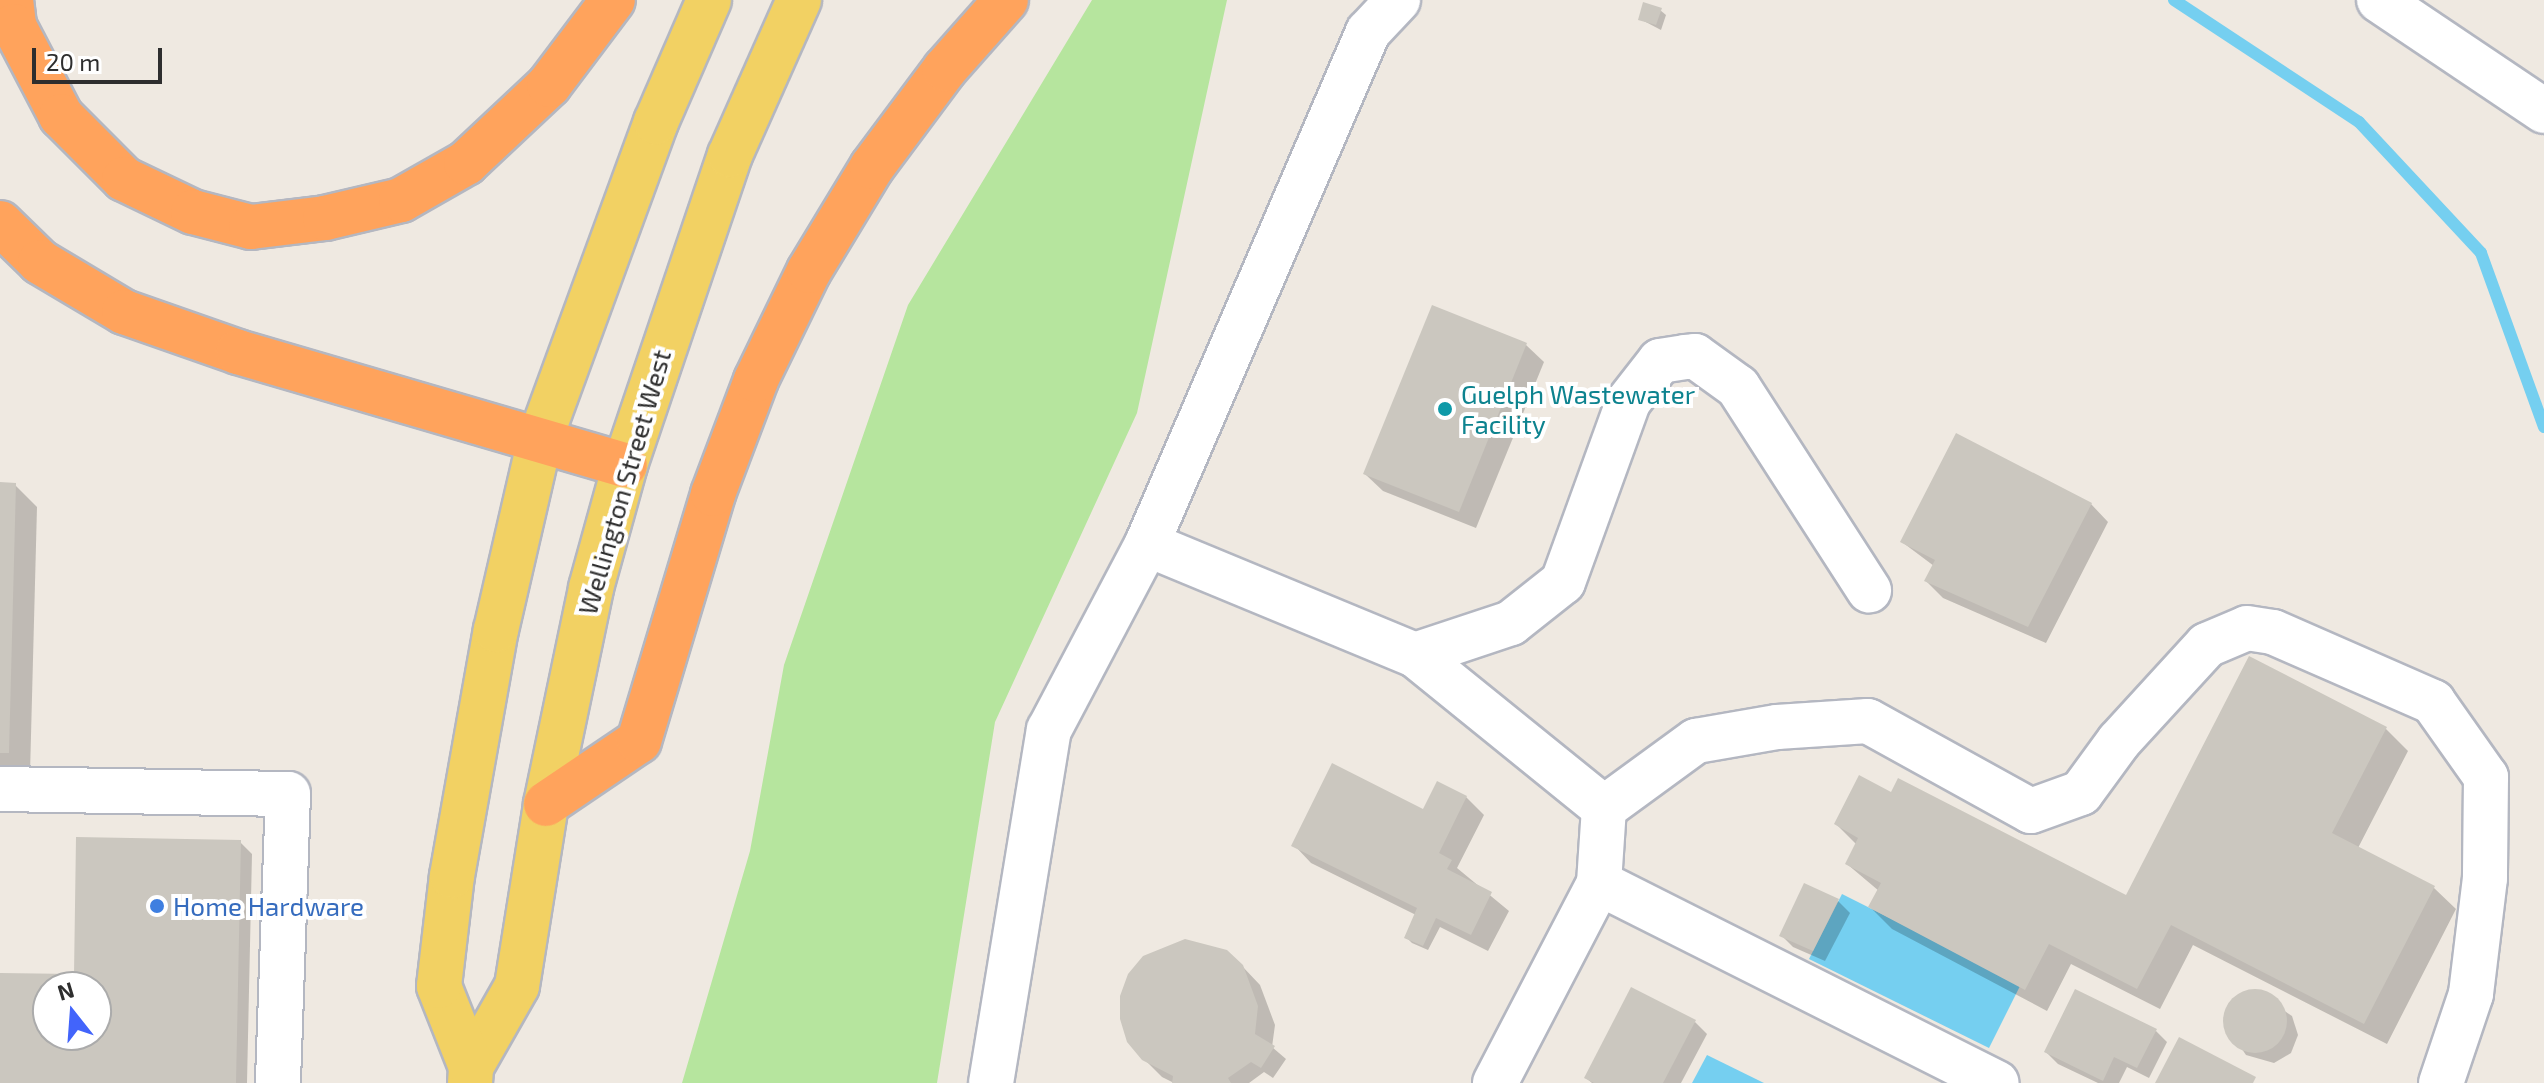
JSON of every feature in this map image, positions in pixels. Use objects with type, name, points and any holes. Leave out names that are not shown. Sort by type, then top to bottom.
[{"type":"highway","points":[[11,0],[14,26],[61,116],[124,179],[193,212],[251,227],[325,218],[401,200],[466,163],[549,85],[613,0]]},
{"type":"highway","points":[[546,804],[639,741],[713,494],[756,380],[809,271],[872,167],[945,69],[1006,0]]},
{"type":"highway","points":[[0,223],[40,262],[124,312],[238,352],[625,465]]},
{"type":"main road","name":"Wellington Street West","points":[[470,1075],[439,986],[452,876],[496,630],[540,439],[651,136],[709,0]]},
{"type":"main road","name":"Wellington Street West","points":[[470,1075],[517,986],[546,804],[591,588],[625,465],[730,155],[799,0]]},
{"type":"lane","points":[[991,1083],[1049,730],[1147,544],[1368,32],[1398,0]]},
{"type":"lane","points":[[2379,0],[2544,111]]},
{"type":"lane","points":[[1415,655],[1511,623],[1563,582],[1628,402],[1660,361],[1686,357],[1695,356],[1738,387],[1869,590]]},
{"type":"lane","points":[[1147,544],[1415,655],[1604,808]]},
{"type":"lane","points":[[1604,808],[1696,741],[1777,727],[1868,721],[2031,811],[2081,793],[2119,741],[2207,645],[2247,628],[2273,632],[2433,702],[2486,777],[2485,878],[2471,994],[2441,1083]]},
{"type":"lane","points":[[0,789],[288,794],[278,1083]]},
{"type":"lane","points":[[1495,1083],[1599,883],[1604,808]]},
{"type":"lane","points":[[1599,883],[1997,1083]]},
{"type":"green space","points":[[1092,0],[1227,0],[1137,413],[995,722],[937,1083],[682,1083],[750,851],[784,665],[908,305]]},
{"type":"water","points":[[1842,894],[2021,984],[1989,1048],[1809,959]]},
{"type":"water","points":[[1707,1055],[1764,1083],[1692,1083]]},
{"type":"building","points":[[1643,2],[1662,8],[1656,25],[1638,20]]},
{"type":"building","name":"Guelph Wastewater Facility","points":[[1432,305],[1527,343],[1459,512],[1363,474]]},
{"type":"building","points":[[1956,433],[2092,503],[2028,627],[1924,581],[1935,560],[1900,542]]},
{"type":"building","points":[[0,482],[16,483],[9,753],[0,753]]},
{"type":"building","points":[[2249,656],[2387,727],[2332,833],[2435,886],[2364,1024],[2171,925],[2137,989],[2049,944],[2025,990],[1868,907],[1881,883],[1845,864],[1858,838],[1834,824],[1859,775],[1891,792],[1898,778],[2126,895]]},
{"type":"building","points":[[1332,763],[1423,809],[1437,781],[1467,796],[1439,853],[1452,860],[1447,869],[1492,892],[1471,935],[1436,918],[1423,946],[1404,938],[1417,908],[1291,846]]},
{"type":"building","name":"Home Hardware","points":[[76,837],[241,840],[236,1083],[0,1083],[0,973],[32,973],[32,1051],[112,1051],[112,971],[74,971]]},
{"type":"building","points":[[1804,883],[1839,899],[1813,951],[1779,936]]},
{"type":"building","points":[[1185,939],[1227,950],[1243,965],[1258,1006],[1255,1034],[1275,1046],[1261,1068],[1251,1062],[1228,1078],[1231,1083],[1172,1083],[1173,1076],[1142,1060],[1127,1042],[1120,1019],[1120,996],[1128,974],[1143,956]]},
{"type":"building","points":[[1631,987],[1696,1020],[1663,1083],[1594,1083],[1584,1078]]},
{"type":"building","points":[[2075,989],[2157,1029],[2137,1068],[2114,1057],[2103,1081],[2044,1052]]},
{"type":"building","points":[[2255,989],[2273,995],[2281,1003],[2287,1021],[2281,1039],[2273,1047],[2255,1053],[2237,1047],[2229,1039],[2223,1021],[2229,1003],[2237,995]]},
{"type":"building","points":[[2179,1037],[2256,1077],[2253,1083],[2155,1083]]},
{"type":"waterway","points":[[2174,0],[2359,122],[2481,253],[2544,427]]},
{"type":"place","name":"Guelph Wastewater Facility","points":[[1445,409]]},
{"type":"place","name":"Home Hardware","points":[[157,906]]}]
